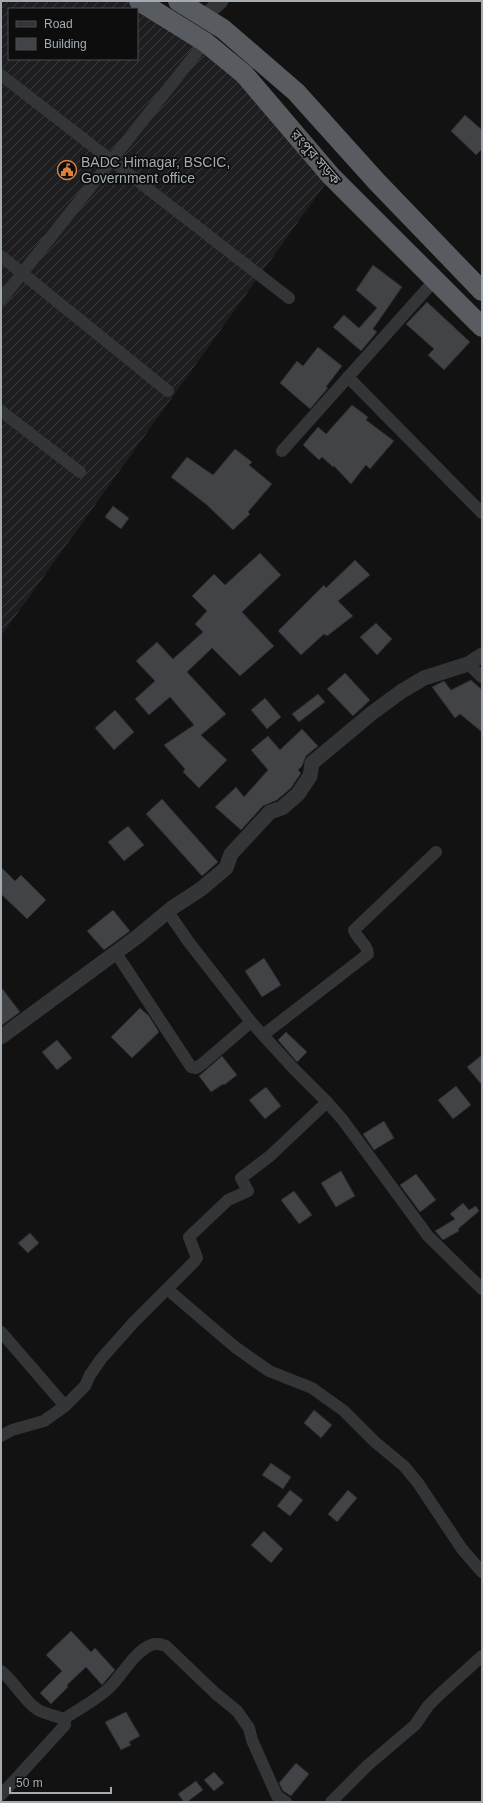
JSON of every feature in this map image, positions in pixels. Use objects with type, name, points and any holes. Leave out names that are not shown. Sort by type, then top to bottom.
[{"type":"highway","name":"রংপুর সড়ক","points":[[139,1],[205,42],[244,74],[331,176],[434,281],[482,327]]},
{"type":"highway","name":"রংপুর সড়ক","points":[[178,1],[223,28],[296,92],[376,182],[482,291]]},
{"type":"street","points":[[204,17],[221,1]]},
{"type":"street","points":[[1,300],[205,42]]},
{"type":"street","points":[[1,75],[289,298]]},
{"type":"street","points":[[1,256],[168,391]]},
{"type":"street","points":[[282,451],[434,281]]},
{"type":"street","points":[[348,377],[482,513]]},
{"type":"street","points":[[1,411],[80,472]]},
{"type":"street","points":[[1,1037],[116,953],[226,868],[231,854],[270,812],[282,808],[298,794],[310,776],[312,764],[386,702],[424,678],[468,664],[482,655]]},
{"type":"street","points":[[468,664],[482,677]]},
{"type":"street","points":[[263,1035],[368,954],[368,950],[356,936],[354,930],[436,852]]},
{"type":"street","points":[[168,912],[188,941],[250,1022],[342,1119],[428,1236],[482,1289]]},
{"type":"street","points":[[116,953],[191,1067],[196,1068],[202,1064],[250,1022]]},
{"type":"street","points":[[1,1436],[12,1430],[44,1421],[65,1406],[85,1386],[90,1375],[101,1359],[134,1322],[197,1258],[189,1237],[228,1200],[248,1191],[240,1178],[270,1156],[327,1102]]},
{"type":"street","points":[[168,1289],[235,1347],[270,1372],[312,1388],[344,1411],[375,1442],[404,1466],[418,1483],[462,1549],[482,1572]]},
{"type":"street","points":[[1,1332],[65,1406]]},
{"type":"street","points":[[64,1719],[102,1694],[150,1645],[166,1646],[215,1693],[237,1711],[248,1728],[277,1796],[286,1802]]},
{"type":"street","points":[[331,1802],[368,1765],[415,1725],[428,1706],[482,1656]]},
{"type":"street","points":[[1,1671],[11,1679],[25,1698],[39,1710],[64,1719]]},
{"type":"street","points":[[1,1794],[65,1725],[64,1719]]},
{"type":"shaded area","points":[[1,1],[139,1],[205,42],[331,176],[1,636]]},
{"type":"building","points":[[465,115],[482,130],[482,149],[476,155],[451,131]]},
{"type":"building","points":[[373,265],[402,287],[373,329],[377,332],[361,351],[333,327],[344,315],[359,328],[377,308],[356,290]]},
{"type":"building","points":[[427,302],[470,342],[444,370],[428,355],[434,349],[406,324]]},
{"type":"building","points":[[318,347],[342,366],[326,387],[328,388],[310,409],[280,383],[297,361],[303,366]]},
{"type":"building","points":[[352,405],[368,417],[366,420],[394,441],[370,469],[366,465],[351,484],[334,466],[333,467],[322,457],[319,460],[303,445],[318,427],[326,434]]},
{"type":"building","points":[[235,449],[252,462],[249,465],[272,484],[248,512],[250,514],[233,530],[207,505],[171,477],[187,457],[213,475]]},
{"type":"building","points":[[113,506],[129,518],[121,529],[105,517]]},
{"type":"building","points":[[260,553],[281,575],[242,612],[274,646],[240,676],[212,648],[187,672],[226,714],[201,735],[227,760],[199,788],[183,772],[185,769],[164,745],[194,725],[170,697],[149,715],[135,699],[155,681],[136,661],[157,642],[173,659],[203,632],[195,624],[207,611],[192,596],[214,574],[225,585]]},
{"type":"building","points":[[355,560],[370,575],[338,601],[353,616],[327,636],[324,634],[301,655],[278,631],[324,585],[326,588]]},
{"type":"building","points":[[376,623],[392,639],[377,655],[360,637]]},
{"type":"building","points":[[345,673],[370,700],[353,716],[327,689]]},
{"type":"building","points":[[471,680],[482,690],[482,732],[460,714],[455,718],[432,687],[444,681],[451,690]]},
{"type":"building","points":[[318,694],[325,702],[299,722],[292,714]]},
{"type":"building","points":[[265,698],[281,717],[267,729],[251,710]]},
{"type":"building","points":[[115,710],[134,732],[114,750],[95,728]]},
{"type":"building","points":[[302,729],[318,746],[306,756],[302,766],[298,770],[301,773],[291,788],[277,800],[263,806],[241,830],[215,807],[236,787],[244,797],[268,770],[251,750],[268,736],[280,750]]},
{"type":"building","points":[[162,799],[218,862],[202,876],[146,814]]},
{"type":"building","points":[[128,826],[144,845],[124,861],[108,842]]},
{"type":"building","points":[[1,867],[15,881],[21,875],[46,900],[27,919],[1,894]]},
{"type":"building","points":[[113,910],[130,931],[104,950],[87,931]]},
{"type":"building","points":[[264,958],[281,985],[262,997],[245,971]]},
{"type":"building","points":[[1,987],[20,1012],[1,1026]]},
{"type":"building","points":[[140,1008],[149,1016],[159,1032],[132,1058],[111,1037]]},
{"type":"building","points":[[286,1032],[307,1052],[297,1062],[278,1040]]},
{"type":"building","points":[[57,1040],[72,1058],[57,1070],[42,1052]]},
{"type":"building","points":[[482,1055],[482,1085],[467,1067]]},
{"type":"building","points":[[222,1056],[237,1075],[224,1085],[223,1084],[211,1092],[199,1076]]},
{"type":"building","points":[[456,1086],[471,1105],[453,1119],[438,1100]]},
{"type":"building","points":[[266,1087],[281,1106],[265,1119],[249,1100]]},
{"type":"building","points":[[384,1121],[394,1138],[374,1150],[363,1134]]},
{"type":"building","points":[[341,1171],[355,1196],[336,1207],[321,1183]]},
{"type":"building","points":[[416,1174],[436,1200],[420,1212],[400,1185]]},
{"type":"building","points":[[294,1191],[312,1215],[299,1224],[281,1200]]},
{"type":"building","points":[[463,1203],[469,1210],[476,1206],[479,1211],[458,1229],[459,1231],[443,1240],[435,1231],[455,1219],[450,1214]]},
{"type":"building","points":[[30,1233],[39,1243],[28,1253],[18,1243]]},
{"type":"building","points":[[314,1410],[332,1425],[321,1438],[304,1423]]},
{"type":"building","points":[[271,1463],[291,1477],[283,1489],[262,1475]]},
{"type":"building","points":[[290,1490],[303,1500],[290,1516],[277,1506]]},
{"type":"building","points":[[348,1490],[357,1498],[337,1522],[328,1514]]},
{"type":"building","points":[[264,1531],[283,1549],[271,1563],[251,1545]]},
{"type":"building","points":[[71,1631],[91,1652],[95,1648],[115,1670],[102,1685],[86,1667],[67,1685],[68,1687],[51,1704],[40,1693],[62,1671],[46,1655]]},
{"type":"building","points":[[126,1712],[140,1736],[129,1742],[131,1745],[121,1750],[105,1722]]},
{"type":"building","points":[[296,1763],[309,1774],[291,1796],[283,1791],[279,1783]]},
{"type":"building","points":[[214,1772],[224,1783],[214,1791],[204,1780]]},
{"type":"building","points":[[196,1781],[203,1790],[187,1802],[184,1802],[178,1794]]},
{"type":"place","name":"BADC Himagar, BSCIC, Government office","points":[[67,170]]}]
